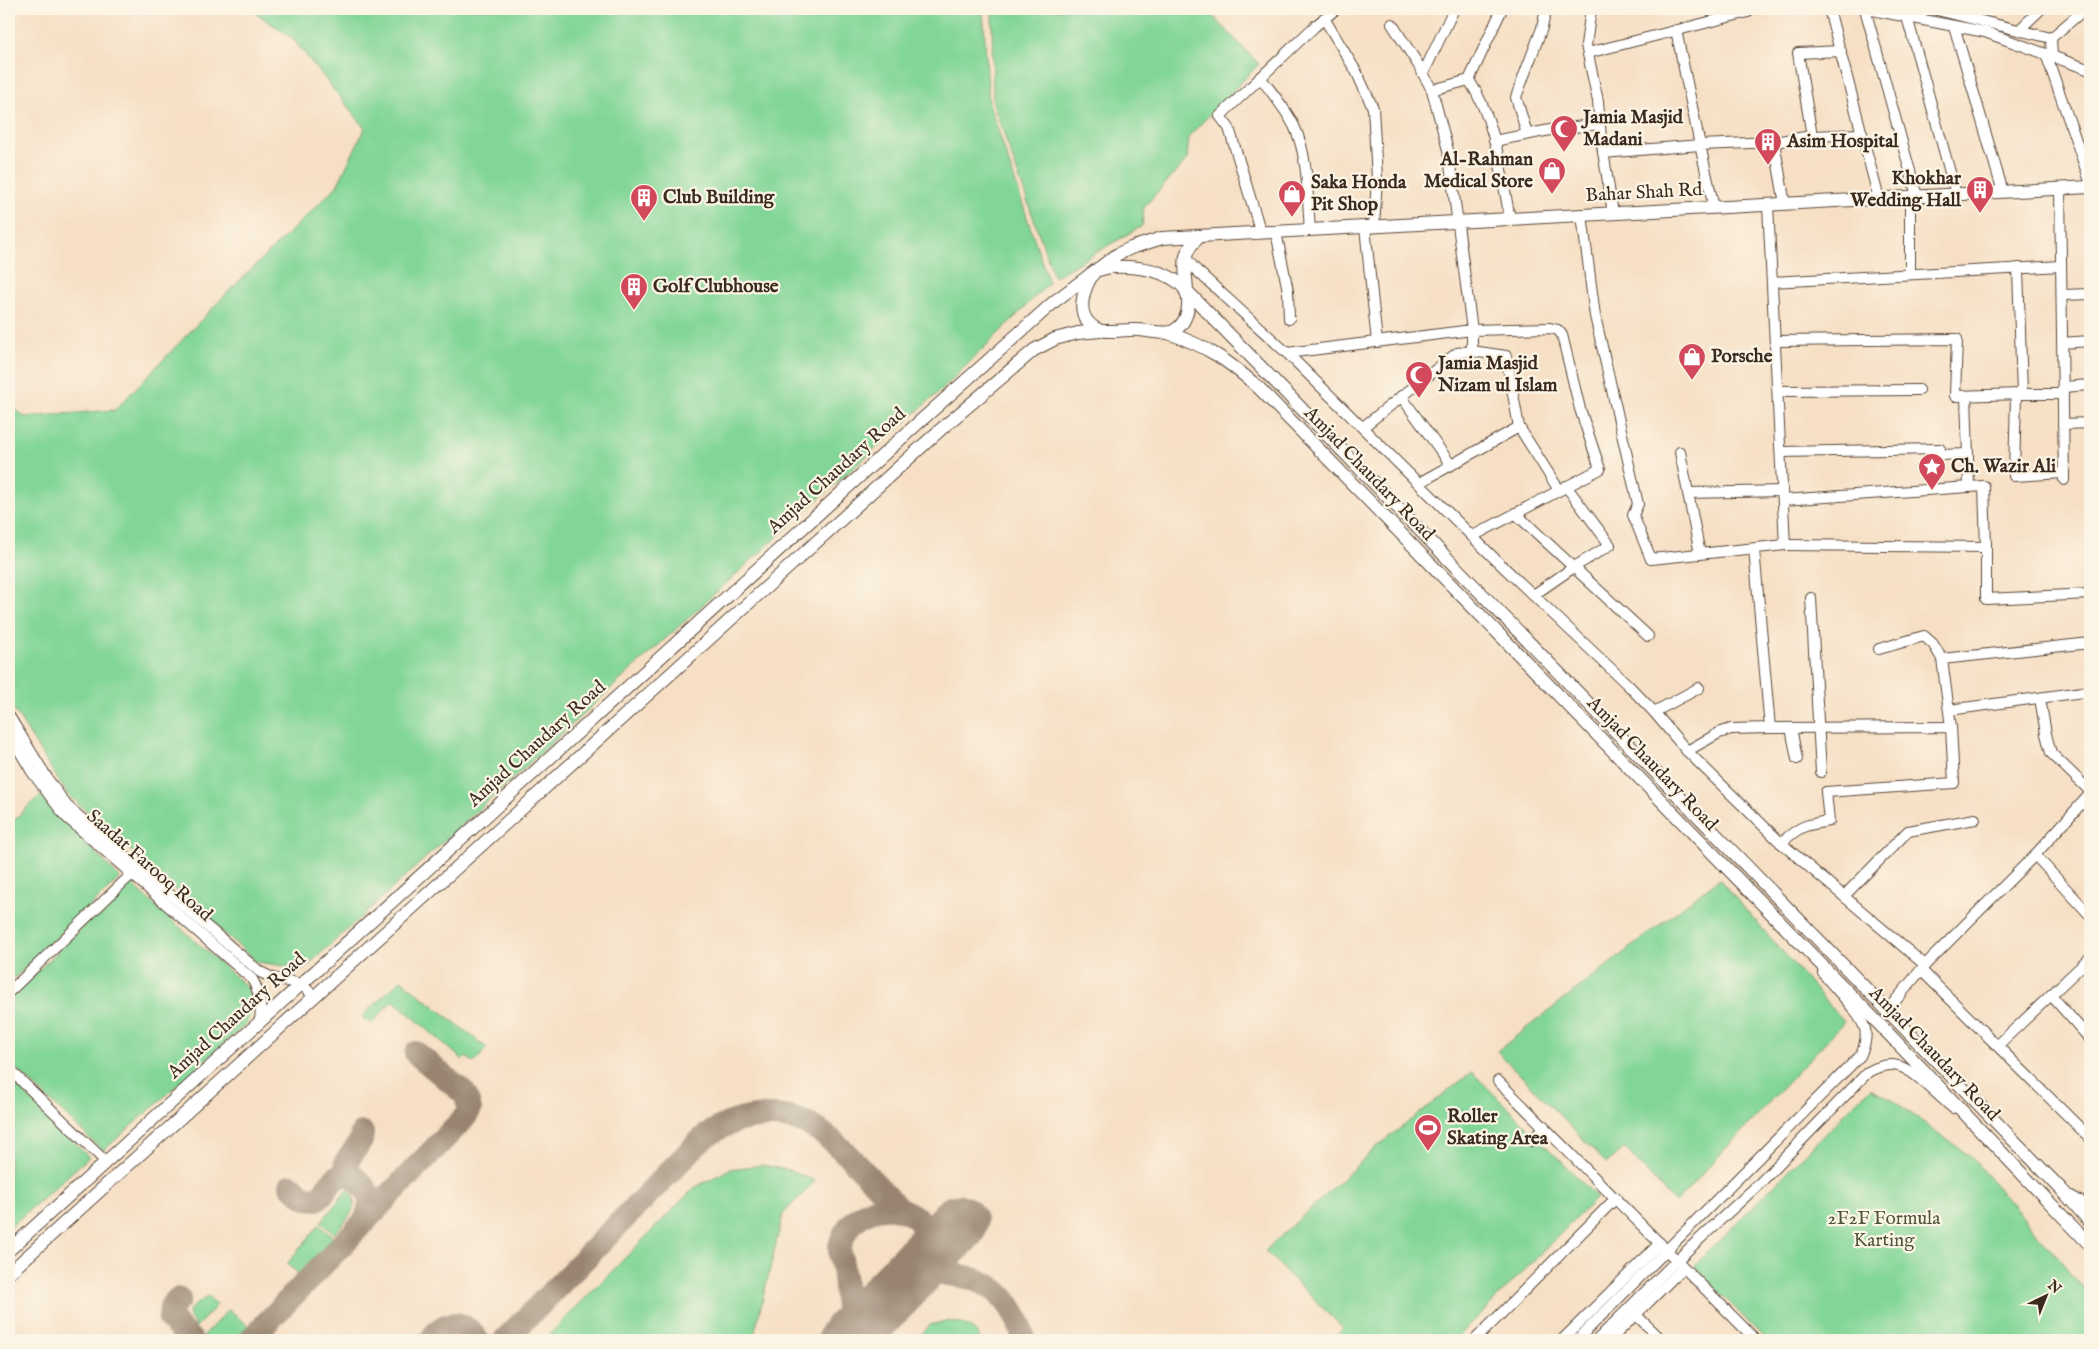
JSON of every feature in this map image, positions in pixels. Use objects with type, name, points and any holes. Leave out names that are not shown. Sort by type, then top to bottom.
[{"type":"main road","name":"Bahar Shah Rd","points":[[1199,237],[2090,187]]},
{"type":"main road","points":[[1187,291],[1172,279],[1146,269],[1123,266],[1095,271],[1083,293],[1082,306],[1087,320],[1100,331],[1132,329],[1168,333],[1175,331],[1184,319],[1188,302],[1185,257],[1188,247],[1199,237]]},
{"type":"main road","name":"Amjad Chaudary Road","points":[[9,1250],[917,424],[1055,301],[1118,254],[1162,238],[1199,237]]},
{"type":"main road","name":"Amjad Chaudary Road","points":[[1187,291],[1886,1012],[2062,1190],[2090,1222]]},
{"type":"main road","name":"Amjad Chaudary Road","points":[[9,1272],[1014,365],[1034,350],[1055,339],[1078,333],[1100,331]]},
{"type":"main road","name":"Amjad Chaudary Road","points":[[1168,333],[1212,351],[1229,362],[1259,388],[1783,925],[2090,1245]]},
{"type":"street","points":[[1261,233],[1229,128],[1220,116],[1260,77],[1336,9]]},
{"type":"street","points":[[1423,74],[1454,9]]},
{"type":"street","points":[[1470,80],[1502,9]]},
{"type":"street","points":[[1527,134],[1516,97],[1542,28],[1546,9]]},
{"type":"street","points":[[1591,9],[1587,31],[1588,53],[1598,101],[1603,153],[1613,214]]},
{"type":"street","points":[[1588,53],[1748,12],[1748,9]]},
{"type":"street","points":[[1830,9],[1879,198]]},
{"type":"street","points":[[1910,274],[1914,197],[1866,9],[1985,32],[2090,70]]},
{"type":"street","points":[[1933,9],[1967,12],[2019,30],[2051,38]]},
{"type":"street","points":[[2085,9],[2051,38],[2049,55],[2090,180]]},
{"type":"street","points":[[2019,30],[2034,11]]},
{"type":"street","points":[[1907,17],[1956,194]]},
{"type":"street","points":[[1324,18],[1357,73],[1374,108],[1377,178],[1370,227],[1377,342]]},
{"type":"street","points":[[1392,24],[1432,90],[1448,150],[1472,330],[1472,352]]},
{"type":"street","points":[[1954,26],[2003,192]]},
{"type":"street","points":[[1676,30],[1714,208]]},
{"type":"street","points":[[1812,136],[1798,53],[1841,51]]},
{"type":"street","points":[[1260,77],[1294,126],[1301,143],[1306,160],[1310,230]]},
{"type":"street","points":[[1432,90],[1470,80]]},
{"type":"street","points":[[1470,80],[1479,95],[1494,140],[1510,219]]},
{"type":"street","points":[[1494,140],[1600,124]]},
{"type":"street","points":[[1603,153],[1700,145],[1774,142],[1812,136],[1862,134]]},
{"type":"street","points":[[1774,142],[1785,204]]},
{"type":"street","points":[[2018,268],[2019,394],[2014,476],[2064,476],[2060,188]]},
{"type":"street","points":[[1768,205],[1785,546]]},
{"type":"street","points":[[1582,215],[1596,316],[1638,504],[1633,515],[1650,559],[1785,546],[1986,547]]},
{"type":"street","points":[[1276,232],[1288,291],[1289,318]]},
{"type":"street","points":[[1185,257],[1535,594],[1654,712],[1688,751],[1781,843],[1844,896],[1924,968],[2090,1138]]},
{"type":"street","points":[[1772,282],[2061,266]]},
{"type":"street","points":[[2062,295],[2090,294]]},
{"type":"street","points":[[1286,353],[1472,330],[1550,328],[1558,330],[1562,335],[1580,409],[1600,469],[1473,536]]},
{"type":"street","points":[[1775,341],[1957,339],[1955,396],[2019,394],[2090,386]]},
{"type":"street","points":[[2062,342],[2090,341]]},
{"type":"street","points":[[1363,427],[1457,353],[1472,352],[1506,356],[1520,427],[1562,488],[1610,546],[1574,567],[1535,594]]},
{"type":"street","points":[[1778,391],[1919,390]]},
{"type":"street","points":[[1401,396],[1451,465]]},
{"type":"street","points":[[1966,396],[1969,487]]},
{"type":"street","points":[[2063,424],[2090,423]]},
{"type":"street","points":[[1419,483],[1520,427]]},
{"type":"street","points":[[1781,452],[1940,449],[1939,455],[1968,454]]},
{"type":"street","points":[[1680,452],[1700,554]]},
{"type":"street","points":[[1688,493],[1783,496],[1984,486],[1986,599],[2090,594]]},
{"type":"street","points":[[1515,513],[1648,636]]},
{"type":"street","points":[[1754,548],[1770,728]]},
{"type":"street","points":[[1811,598],[1821,772]]},
{"type":"street","points":[[1781,843],[1797,828],[1806,824],[1829,821],[1826,792],[1954,783],[1951,727],[1942,659],[1933,644],[1924,636],[1879,650]]},
{"type":"street","points":[[1942,659],[2090,643]]},
{"type":"street","points":[[1654,712],[1699,688]]},
{"type":"street","points":[[1949,710],[2090,691]]},
{"type":"street","points":[[1886,1012],[1924,968],[2035,855],[2090,792],[2051,752],[2040,698]]},
{"type":"street","name":"Saadat Farooq Road","points":[[9,716],[49,781],[67,806],[134,871],[252,978],[260,999],[260,1021]]},
{"type":"street","points":[[1688,751],[1719,733],[1731,730],[1951,727]]},
{"type":"street","points":[[1790,728],[1796,759]]},
{"type":"street","name":"Saadat Farooq Road","points":[[9,733],[32,772],[65,816],[260,972],[273,978],[301,984]]},
{"type":"street","points":[[1844,896],[1908,830],[1975,820]]},
{"type":"street","points":[[2035,855],[2090,915]]},
{"type":"street","points":[[9,992],[134,871]]},
{"type":"street","points":[[1562,1340],[1664,1246],[1860,1056],[1863,1049],[1865,1030],[1860,1019],[1783,925]]},
{"type":"street","points":[[1998,1045],[2090,958]]},
{"type":"street","points":[[301,984],[314,996]]},
{"type":"street","points":[[2051,995],[2090,1039]]},
{"type":"street","points":[[1610,1340],[1680,1265],[1868,1072],[1878,1067],[1899,1066],[1913,1075],[1994,1143]]},
{"type":"street","points":[[9,1070],[105,1161]]},
{"type":"street","points":[[1498,1081],[1756,1340]]},
{"type":"street","points":[[1532,1142],[1544,1126]]},
{"type":"street","points":[[2062,1190],[2090,1207]]},
{"type":"street","points":[[1475,1340],[1616,1198]]},
{"type":"street","points":[[1577,1340],[1664,1246]]},
{"type":"street","points":[[1597,1340],[1680,1265]]},
{"type":"street","points":[[1635,1314],[1662,1340]]},
{"type":"green space","points":[[250,9],[983,9],[989,103],[1049,283],[946,386],[835,484],[304,969],[257,962],[67,794],[9,702],[9,404],[25,417],[115,410],[226,294],[337,186],[365,128],[292,38]]},
{"type":"green space","points":[[992,9],[1206,9],[1259,64],[1189,136],[1187,160],[1144,207],[1142,226],[1054,277],[993,103]]},
{"type":"green space","points":[[40,795],[120,878],[9,983],[9,825]]},
{"type":"green space","points":[[1719,879],[1844,1022],[1675,1203],[1625,1148],[1606,1163],[1497,1051]]},
{"type":"green space","points":[[129,882],[249,989],[254,1007],[245,1025],[103,1151],[9,1062],[9,999]]},
{"type":"green space","points":[[401,980],[487,1048],[474,1063],[466,1057],[463,1060],[393,1000],[372,1023],[364,1020],[363,1015]]},
{"type":"green space","points":[[1472,1072],[1597,1197],[1455,1340],[1331,1340],[1343,1328],[1265,1251],[1380,1144]]},
{"type":"green space","points":[[9,1078],[89,1157],[9,1228]]},
{"type":"green space","name":"2F2F Formula Karting","points":[[1870,1088],[1890,1098],[1971,1157],[2090,1295],[2090,1340],[1766,1340],[1694,1266]]},
{"type":"green space","points":[[762,1165],[789,1170],[815,1181],[783,1214],[753,1340],[544,1340],[694,1188],[730,1169]]},
{"type":"green space","points":[[348,1189],[353,1195],[354,1207],[347,1219],[334,1234],[321,1222]]},
{"type":"green space","points":[[319,1225],[333,1237],[300,1275],[287,1264]]},
{"type":"green space","points":[[208,1296],[217,1305],[196,1327],[189,1316],[190,1309]]},
{"type":"green space","points":[[229,1309],[249,1327],[237,1340],[207,1340],[203,1336]]},
{"type":"green space","points":[[945,1321],[966,1325],[975,1331],[981,1340],[914,1340],[930,1325]]},
{"type":"taxiway","points":[[250,1340],[465,1117],[470,1109],[465,1094],[416,1053]]},
{"type":"taxiway","points":[[505,1340],[698,1143],[709,1134],[734,1122],[748,1118],[777,1116],[805,1123],[818,1130],[840,1147],[898,1208]]},
{"type":"taxiway","points":[[353,1176],[348,1170],[346,1162],[361,1141],[362,1133]]},
{"type":"taxiway","points":[[291,1186],[306,1198],[317,1199],[339,1176],[349,1175],[354,1177],[366,1190],[370,1199],[365,1222]]},
{"type":"taxiway","points":[[845,1340],[849,1334],[840,1246],[844,1235],[858,1218],[868,1212],[890,1208],[901,1210],[916,1218],[922,1227],[923,1236],[919,1254],[908,1276]]},
{"type":"taxiway","points":[[908,1276],[947,1274],[981,1282],[996,1291],[1008,1303],[1017,1319],[1024,1340]]},
{"type":"taxiway","points":[[179,1299],[171,1307],[170,1319],[191,1340]]},
{"type":"taxiway","points":[[431,1340],[442,1328],[454,1324],[466,1328],[477,1340]]},
{"type":"runway","points":[[847,1340],[958,1224]]},
{"type":"place","name":"Jamia Masjid Madani","points":[[1564,153]]},
{"type":"place","name":"Asim Hospital","points":[[1768,166]]},
{"type":"place","name":"Al-Rahman Medical Store","points":[[1552,195]]},
{"type":"place","name":"Khokhar Wedding Hall","points":[[1980,214]]},
{"type":"place","name":"Saka Honda Pit Shop","points":[[1292,218]]},
{"type":"place","name":"Club Building","points":[[644,222]]},
{"type":"place","name":"Golf Clubhouse","points":[[634,311]]},
{"type":"place","name":"Porsche","points":[[1692,381]]},
{"type":"place","name":"Jamia Masjid Nizam ul Islam","points":[[1419,399]]},
{"type":"place","name":"Ch. Wazir Ali","points":[[1932,491]]},
{"type":"place","name":"Roller Skating Area","points":[[1428,1152]]}]
